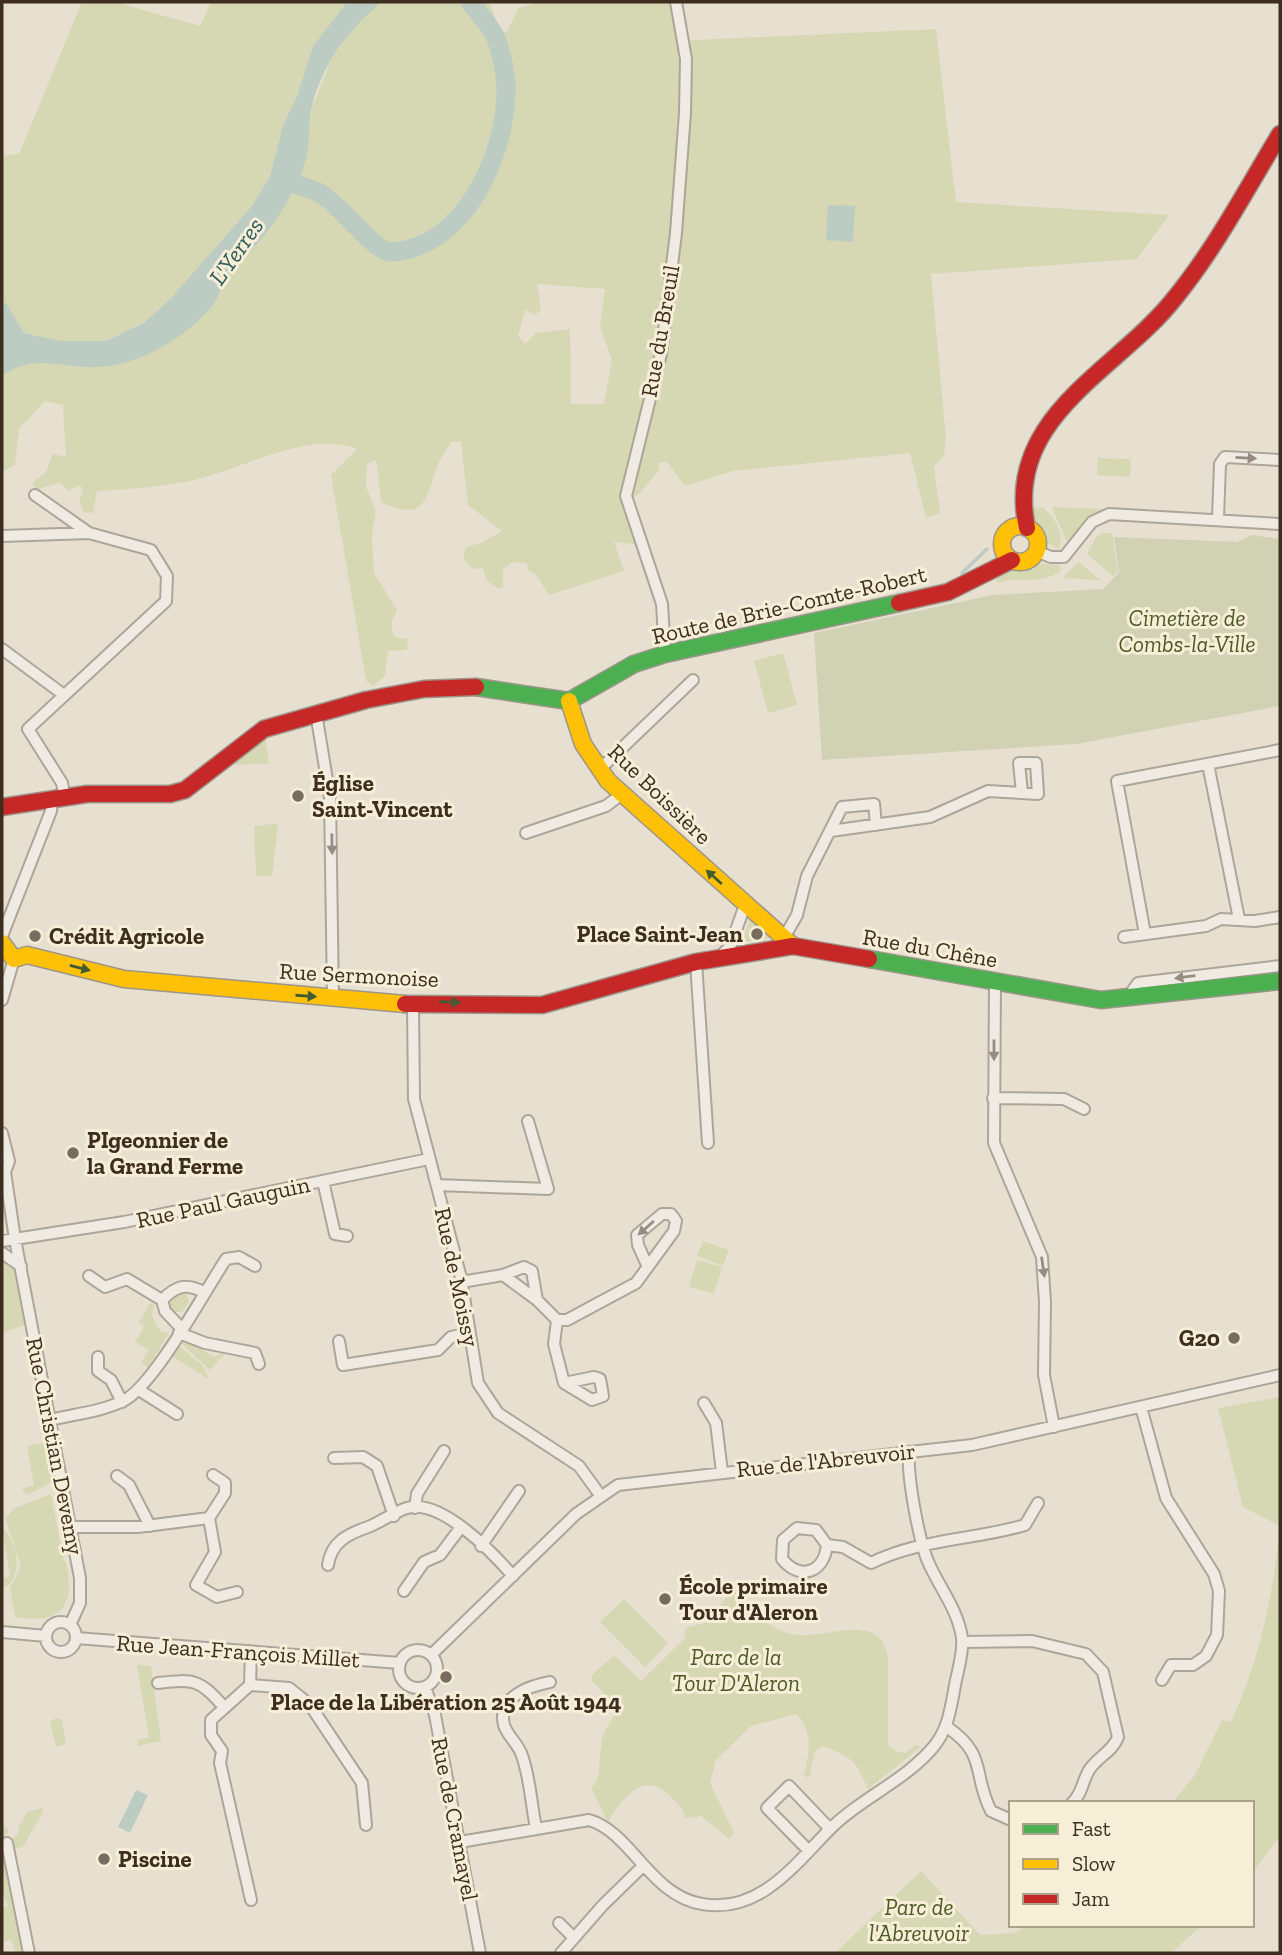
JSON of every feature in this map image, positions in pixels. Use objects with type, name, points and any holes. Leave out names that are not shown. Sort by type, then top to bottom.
[{"type":"main road","points":[[1007,546],[1030,461],[1045,426],[1073,391],[1147,331],[1172,303],[1196,271],[1280,134]]},
{"type":"main road","points":[[1007,546],[1026,560],[1036,551],[1037,539],[1027,528],[1023,512],[1025,486]]},
{"type":"main road","points":[[1007,546],[1014,527],[1027,528]]},
{"type":"main road","name":"Route de Brie-Comte-Robert","points":[[569,701],[634,664],[665,654],[948,592],[982,573],[1007,546]]},
{"type":"main road","points":[[2,807],[87,794],[170,794],[185,790],[264,729],[316,713],[424,689],[472,686],[569,701]]},
{"type":"main road","name":"Rue Boissière","points":[[569,701],[575,729],[587,755],[599,770],[745,905],[789,941]]},
{"type":"main road","name":"Rue du Chêne","points":[[719,957],[789,941],[1067,996],[1101,1000],[1280,981]]},
{"type":"main road","points":[[2,943],[15,959]]},
{"type":"main road","name":"Rue Sermonoise","points":[[15,959],[27,955],[124,979],[413,1005],[436,1002],[542,1005],[719,957]]},
{"type":"street","name":"Rue du Breuil","points":[[665,654],[662,604],[626,496],[661,354],[676,233],[686,59],[676,2]]},
{"type":"street","points":[[1217,518],[1220,464],[1225,457],[1280,460]]},
{"type":"street","points":[[35,495],[89,533]]},
{"type":"street","points":[[1036,551],[1051,557],[1064,557],[1092,522],[1109,514],[1280,523]]},
{"type":"street","points":[[2,536],[89,533],[151,550],[167,576],[166,601],[28,729],[62,783],[59,799],[51,811],[2,936]]},
{"type":"street","points":[[2,649],[64,695]]},
{"type":"street","points":[[599,770],[693,680]]},
{"type":"street","points":[[316,713],[328,775],[333,998]]},
{"type":"street","points":[[1145,934],[1117,781],[1280,750]]},
{"type":"street","points":[[1208,764],[1239,919]]},
{"type":"street","points":[[831,831],[930,817],[988,791],[1022,793]]},
{"type":"street","points":[[526,833],[606,806],[622,794]]},
{"type":"street","points":[[789,941],[807,876],[842,807],[874,804],[876,825]]},
{"type":"street","points":[[719,957],[730,947],[745,905]]},
{"type":"street","points":[[1124,937],[1206,926],[1221,919],[1280,917]]},
{"type":"street","points":[[2,1000],[15,959]]},
{"type":"street","points":[[696,962],[708,1143]]},
{"type":"street","points":[[1133,998],[1133,990],[1138,983],[1280,966]]},
{"type":"street","points":[[995,982],[994,1143],[1042,1257],[1045,1302],[1044,1375],[1054,1427]]},
{"type":"street","name":"Rue de Moissy","points":[[413,1005],[414,1099],[461,1282],[478,1383],[485,1398],[505,1418],[579,1466],[600,1495]]},
{"type":"street","points":[[993,1098],[1064,1099],[1084,1109]]},
{"type":"street","points":[[437,1185],[548,1189],[528,1121]]},
{"type":"street","name":"Rue Christian Devemy","points":[[2,1133],[9,1161],[4,1170],[15,1239],[80,1578],[80,1602],[70,1625]]},
{"type":"street","name":"Rue Paul Gauguin","points":[[2,1241],[124,1222],[429,1158]]},
{"type":"street","points":[[323,1181],[335,1234],[347,1236]]},
{"type":"street","points":[[503,1275],[537,1300],[557,1320],[567,1320],[636,1283],[674,1231],[676,1221],[671,1214],[662,1214],[637,1236],[647,1265]]},
{"type":"street","points":[[2,1253],[20,1266]]},
{"type":"street","points":[[50,1420],[122,1402],[139,1390],[153,1374],[226,1259],[239,1257],[255,1266]]},
{"type":"street","points":[[461,1282],[503,1275],[524,1267],[533,1271],[537,1300]]},
{"type":"street","points":[[89,1276],[105,1287],[127,1279],[163,1300],[165,1311],[180,1331],[205,1343],[255,1353],[258,1364]]},
{"type":"street","points":[[163,1300],[174,1287],[189,1285],[204,1293]]},
{"type":"street","points":[[557,1320],[554,1344],[564,1383]]},
{"type":"street","points":[[339,1341],[342,1365],[438,1350],[451,1337],[470,1333]]},
{"type":"street","points":[[98,1357],[98,1371],[111,1380],[122,1402]]},
{"type":"street","name":"Rue de l'Abreuvoir","points":[[431,1656],[600,1495],[618,1485],[972,1445],[1280,1375]]},
{"type":"street","points":[[139,1390],[177,1414]]},
{"type":"street","points":[[704,1402],[716,1423],[722,1472]]},
{"type":"street","points":[[1141,1407],[1166,1498],[1214,1574],[1220,1600],[1217,1635],[1206,1656],[1192,1665],[1171,1665],[1161,1680]]},
{"type":"street","points":[[415,1508],[417,1494],[444,1451]]},
{"type":"street","points":[[460,1842],[584,1820],[594,1822],[676,1897],[698,1904],[729,1906],[763,1893],[860,1801],[903,1774],[934,1746],[947,1727],[962,1642],[957,1615],[922,1545],[909,1452]]},
{"type":"street","points":[[334,1458],[363,1457],[377,1466],[394,1516]]},
{"type":"street","points":[[213,1475],[225,1483],[225,1493],[209,1518],[215,1552],[196,1585],[217,1597],[237,1592]]},
{"type":"street","points":[[117,1476],[129,1485],[150,1526]]},
{"type":"street","points":[[481,1546],[519,1491]]},
{"type":"street","points":[[827,1545],[825,1559],[817,1569],[804,1573],[791,1569],[782,1559],[783,1540],[797,1528],[816,1530],[827,1545],[843,1547],[871,1563],[895,1551],[995,1534],[1025,1525],[1038,1503]]},
{"type":"street","points":[[328,1565],[329,1557],[343,1536],[408,1508],[415,1508],[434,1510],[461,1527],[513,1577]]},
{"type":"street","points":[[71,1527],[150,1526],[209,1518]]},
{"type":"street","points":[[404,1591],[424,1562],[440,1555],[461,1527]]},
{"type":"street","points":[[57,1623],[70,1625],[76,1638],[70,1650],[61,1652],[52,1648],[47,1636],[50,1628],[57,1623]]},
{"type":"street","points":[[2,1632],[47,1636]]},
{"type":"street","name":"Rue Jean-François Millet","points":[[76,1638],[400,1663]]},
{"type":"street","points":[[962,1642],[1024,1640],[1056,1645],[1086,1654],[1101,1668],[1118,1737],[1088,1771],[1080,1794],[1074,1801]]},
{"type":"street","points":[[413,1650],[431,1656],[437,1673],[425,1687],[407,1685],[400,1675],[400,1663],[413,1650]]},
{"type":"street","points":[[250,1685],[251,1652]]},
{"type":"street","points":[[158,1683],[188,1680],[204,1684],[224,1707]]},
{"type":"street","points":[[536,1828],[521,1753],[505,1727],[503,1714],[508,1703],[527,1687],[550,1682]]},
{"type":"street","points":[[251,1900],[220,1763],[222,1751],[211,1735],[211,1720],[250,1685],[289,1688],[310,1704],[362,1783],[366,1825]]},
{"type":"street","name":"Rue de Cramayel","points":[[425,1687],[435,1715],[480,1953]]},
{"type":"street","points":[[947,1727],[964,1739],[974,1752],[991,1811],[1009,1820]]},
{"type":"street","points":[[809,1851],[767,1808],[789,1786],[831,1829]]},
{"type":"street","points":[[7,1843],[29,1953]]},
{"type":"street","points":[[561,1953],[643,1866]]},
{"type":"street","points":[[559,1923],[574,1938]]},
{"type":"green space","points":[[82,2],[115,2],[200,26],[211,2],[347,2],[313,46],[297,96],[283,125],[270,176],[252,206],[171,298],[144,323],[106,341],[62,341],[24,333],[6,303],[2,302],[2,156],[19,154]]},
{"type":"green space","points":[[382,2],[490,2],[500,34],[507,31],[519,8],[540,2],[670,2],[679,49],[693,40],[936,29],[956,202],[1169,215],[1137,259],[931,274],[946,439],[944,456],[934,467],[940,513],[926,518],[910,453],[733,471],[685,486],[666,461],[658,463],[659,470],[639,494],[625,502],[628,509],[638,512],[652,551],[642,553],[634,544],[614,542],[624,571],[549,595],[536,575],[528,570],[527,563],[512,562],[503,570],[503,587],[497,588],[487,581],[483,568],[473,569],[463,558],[466,547],[481,543],[502,531],[468,505],[461,442],[451,442],[438,464],[425,499],[414,509],[395,508],[381,502],[377,463],[375,460],[367,464],[366,487],[376,511],[372,534],[374,573],[397,610],[391,623],[394,637],[408,639],[407,650],[388,651],[385,676],[373,686],[366,681],[331,475],[357,449],[338,444],[318,444],[276,453],[194,480],[97,491],[93,513],[84,512],[79,501],[83,490],[80,485],[68,491],[60,483],[37,489],[32,483],[46,472],[53,454],[66,457],[63,405],[45,401],[19,429],[15,465],[2,472],[2,376],[16,365],[30,361],[109,366],[213,304],[226,279],[304,165],[312,108],[331,60],[355,24]],"holes":[[[537,284],[605,289],[600,326],[612,360],[604,404],[571,404],[570,329],[536,333],[525,344],[518,336],[525,310],[535,315],[541,310]]]},
{"type":"green space","points":[[1098,458],[1131,459],[1130,477],[1097,475]]},
{"type":"green space","points":[[1029,500],[1031,507],[1044,508],[1055,522],[1061,537],[1059,549],[1050,544],[1031,523]]},
{"type":"green space","points":[[1052,508],[1105,509],[1085,519],[1068,544]]},
{"type":"green space","points":[[1103,533],[1112,533],[1118,571],[1113,576],[1087,554],[1096,537]]},
{"type":"green space","name":"Cimetière de Combs-la-Ville","points":[[1252,535],[1280,539],[1280,706],[1076,744],[822,760],[814,633],[993,595],[1103,589],[1119,572],[1114,537],[1238,542]]},
{"type":"green space","points":[[1079,562],[1100,580],[1062,578]]},
{"type":"green space","points":[[1033,563],[1059,565],[1061,571],[1047,578],[997,583],[1000,575],[997,571],[1007,566]]},
{"type":"green space","points":[[783,653],[797,705],[768,713],[754,661]]},
{"type":"green space","points":[[265,738],[269,764],[229,765]]},
{"type":"green space","points":[[278,824],[272,876],[256,876],[254,826]]},
{"type":"green space","points":[[751,915],[772,934],[770,938],[746,942],[743,940]]},
{"type":"green space","points":[[703,1241],[729,1250],[723,1266],[697,1256]]},
{"type":"green space","points":[[2,1257],[17,1266],[25,1325],[2,1333]]},
{"type":"green space","points":[[697,1260],[722,1267],[714,1294],[689,1287]]},
{"type":"green space","points":[[186,1292],[189,1302],[182,1312],[173,1312],[168,1306],[170,1296]]},
{"type":"green space","points":[[150,1303],[155,1306],[151,1314],[160,1331],[169,1333],[148,1368],[141,1362],[149,1350],[135,1342],[144,1327],[139,1322]]},
{"type":"green space","points":[[183,1338],[214,1357],[223,1353],[220,1349],[228,1350],[210,1370],[180,1342]]},
{"type":"green space","points":[[178,1345],[202,1365],[210,1380],[172,1356]]},
{"type":"green space","points":[[1280,1397],[1280,1526],[1243,1507],[1218,1408]]},
{"type":"green space","points":[[48,1442],[55,1481],[26,1495],[22,1489],[34,1485],[27,1446]]},
{"type":"green space","points":[[51,1494],[69,1577],[66,1601],[54,1615],[31,1619],[15,1617],[10,1588],[21,1566],[5,1518],[15,1508]]},
{"type":"green space","points":[[1280,1526],[1280,1837],[1254,1870],[1254,1801],[1174,1801],[1195,1775],[1222,1720],[1231,1722],[1250,1674],[1264,1626]]},
{"type":"green space","points":[[2,1527],[15,1549],[17,1566],[12,1581],[6,1587],[2,1587],[2,1579],[10,1576]]},
{"type":"green space","name":"Parc de la Tour D'Aleron","points":[[741,1589],[761,1617],[782,1631],[804,1635],[863,1630],[874,1634],[883,1643],[888,1659],[888,1745],[897,1752],[905,1753],[915,1745],[921,1747],[868,1789],[852,1761],[822,1746],[815,1751],[809,1778],[804,1776],[808,1736],[797,1714],[751,1726],[716,1760],[710,1783],[734,1833],[729,1839],[701,1816],[685,1818],[682,1808],[675,1801],[660,1788],[651,1785],[634,1790],[627,1796],[608,1822],[591,1788],[598,1779],[602,1737],[615,1714],[613,1702],[592,1681],[592,1675],[614,1655],[641,1681],[685,1638],[685,1628],[705,1623],[732,1591]]},
{"type":"green space","points":[[624,1599],[668,1643],[645,1667],[600,1622]]},
{"type":"green space","points":[[137,1665],[151,1666],[161,1741],[138,1746],[137,1740],[149,1737]]},
{"type":"green space","points":[[56,1718],[62,1720],[66,1744],[56,1747],[50,1722]]},
{"type":"green space","points":[[42,1808],[43,1812],[23,1847],[11,1849],[10,1842],[19,1832],[18,1828],[27,1812]]},
{"type":"green space","points":[[2,1823],[9,1830],[5,1838],[25,1953],[15,1953],[12,1940],[2,1942],[2,1908],[8,1906],[2,1892]]},
{"type":"green space","name":"Parc de l'Abreuvoir","points":[[921,1871],[980,1935],[1014,1933],[1024,1927],[1200,1927],[1171,1953],[835,1953]]},
{"type":"water","name":"L'Yerres","points":[[347,2],[382,2],[358,24],[328,64],[311,111],[305,162],[289,199],[270,228],[234,268],[215,302],[202,317],[162,347],[130,361],[99,367],[37,363],[14,369],[2,376],[2,302],[6,303],[24,333],[62,341],[106,341],[144,323],[171,298],[252,206],[270,176],[283,125],[297,96],[313,46]]},
{"type":"water","points":[[828,205],[855,206],[853,242],[826,240]]},
{"type":"water","points":[[136,1790],[148,1795],[130,1833],[118,1827]]},
{"type":"waterway","points":[[283,180],[323,195],[376,245],[391,252],[417,247],[439,235],[459,217],[475,196],[488,171],[497,145],[506,94],[503,65],[495,36],[470,2]]},
{"type":"waterway","points":[[962,573],[987,549]]},
{"type":"traffic: fast","points":[[569,701],[634,664],[665,654],[899,603]]},
{"type":"traffic: fast","points":[[476,687],[569,701]]},
{"type":"traffic: fast","points":[[869,959],[1101,1000],[1280,981]]},
{"type":"traffic: slow","points":[[1020,526],[1032,532],[1038,544],[1032,556],[1020,562],[1008,556],[1002,544],[1008,532],[1020,526]]},
{"type":"traffic: slow","points":[[569,701],[583,744],[608,781],[793,946]]},
{"type":"traffic: slow","points":[[2,943],[14,959],[27,955],[124,979],[405,1004]]},
{"type":"traffic: jam","points":[[1027,528],[1024,489],[1032,456],[1048,426],[1070,399],[1150,325],[1174,299],[1217,240],[1280,134]]},
{"type":"traffic: jam","points":[[899,603],[948,592],[1012,560]]},
{"type":"traffic: jam","points":[[2,807],[87,794],[170,794],[185,790],[264,729],[366,700],[424,689],[476,687]]},
{"type":"traffic: jam","points":[[405,1004],[542,1005],[696,962],[793,946],[869,959]]},
{"type":"place","name":"Église Saint-Vincent","points":[[298,796]]},
{"type":"place","name":"Place Saint-Jean","points":[[757,934]]},
{"type":"place","name":"Crédit Agricole","points":[[35,936]]},
{"type":"place","name":"PIgeonnier de la Grand Ferme","points":[[73,1153]]},
{"type":"place","name":"G20","points":[[1234,1338]]},
{"type":"place","name":"École primaire Tour d'Aleron","points":[[665,1599]]},
{"type":"place","name":"Place de la Libération 25 Août 1944","points":[[446,1677]]},
{"type":"place","name":"Piscine","points":[[104,1859]]}]
